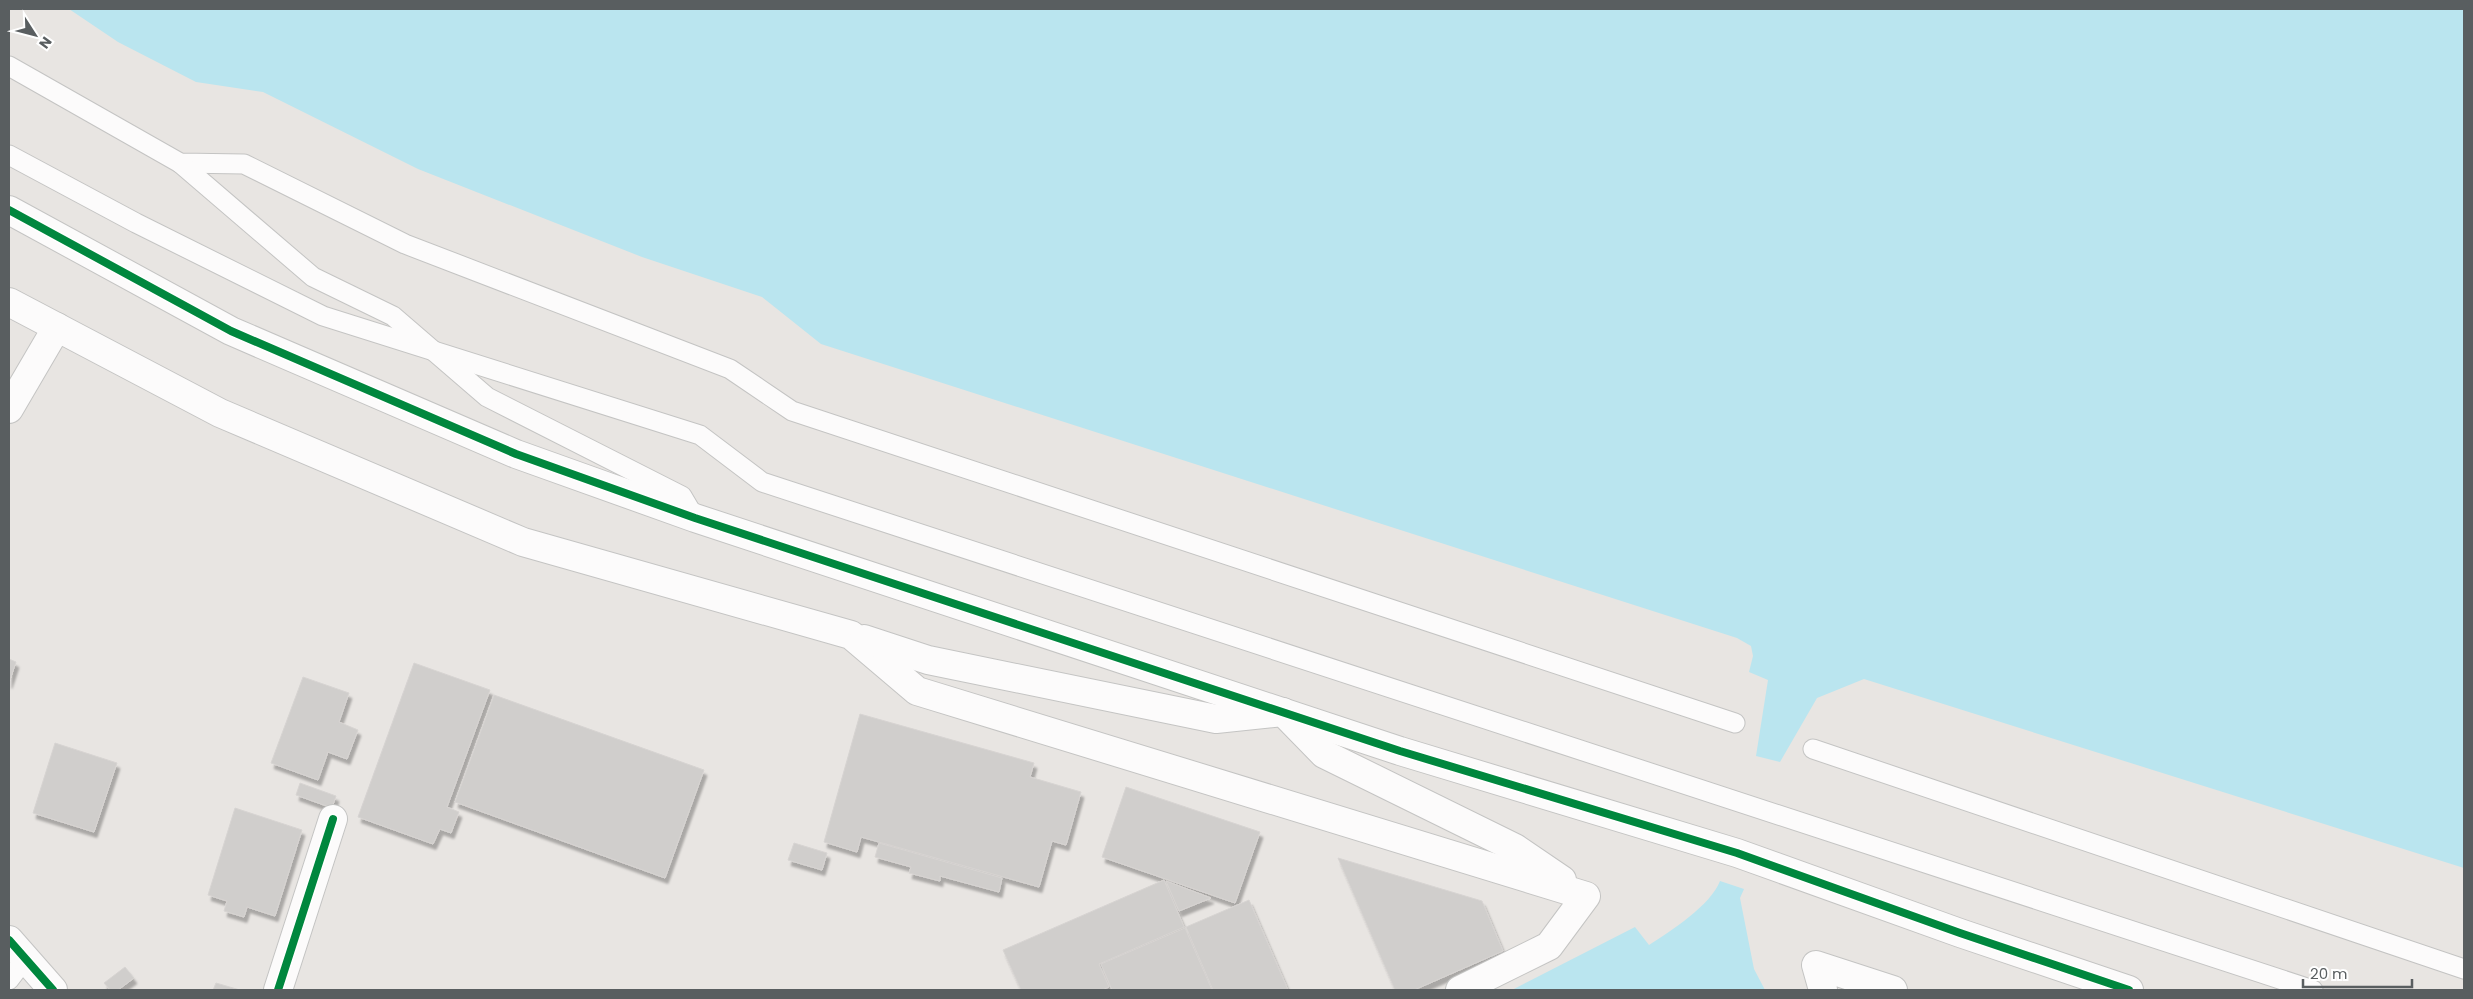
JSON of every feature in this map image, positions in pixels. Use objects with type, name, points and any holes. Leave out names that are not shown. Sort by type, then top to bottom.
[{"type":"street","points":[[9,210],[232,331],[516,454],[695,518],[1400,751],[1737,853],[1950,930],[2129,990]]},
{"type":"street","points":[[9,302],[220,413],[523,542],[850,635],[928,660],[1216,719],[1283,712]]},
{"type":"street","points":[[9,409],[57,327]]},
{"type":"street","points":[[850,635],[917,691],[1586,896]]},
{"type":"street","points":[[1283,712],[1324,754],[1515,848],[1586,896]]},
{"type":"street","points":[[278,990],[333,818]]},
{"type":"street","points":[[1460,990],[1549,946],[1586,896]]},
{"type":"street","points":[[14,960],[53,990]]},
{"type":"street","points":[[1823,990],[1816,965],[1893,990]]},
{"type":"lane","points":[[9,66],[180,163],[313,277],[393,316],[488,397],[682,496],[695,518]]},
{"type":"lane","points":[[9,155],[136,223],[323,316],[700,435],[762,482],[2313,990]]},
{"type":"lane","points":[[180,163],[244,164],[405,244],[730,369],[792,411],[1735,723]]},
{"type":"lane","points":[[1814,749],[2464,969]]},
{"type":"water","points":[[69,9],[2464,9],[2464,868],[1864,679],[1817,698],[1780,762],[1756,756],[1768,680],[1749,672],[1753,656],[1751,646],[1737,638],[821,344],[762,297],[642,257],[418,169],[263,92],[196,82],[118,42]]},
{"type":"water","points":[[1720,881],[1744,889],[1740,898],[1754,969],[1765,990],[1512,990],[1635,927],[1649,945],[1679,925],[1699,908],[1715,890]]},
{"type":"building","points":[[9,659],[16,662],[9,683]]},
{"type":"building","points":[[414,663],[490,690],[447,807],[459,812],[451,833],[440,829],[433,844],[358,817]]},
{"type":"building","points":[[303,677],[349,693],[339,722],[358,730],[347,759],[328,752],[318,780],[271,763]]},
{"type":"building","points":[[494,695],[704,770],[665,878],[455,802]]},
{"type":"building","points":[[860,714],[1034,763],[1030,777],[1081,792],[1066,845],[1052,841],[1039,887],[861,837],[857,852],[824,842]]},
{"type":"building","points":[[55,743],[117,763],[94,832],[33,813]]},
{"type":"building","points":[[300,783],[336,796],[332,808],[296,795]]},
{"type":"building","points":[[1126,787],[1260,832],[1235,903],[1102,857]]},
{"type":"building","points":[[235,808],[302,830],[275,916],[247,907],[244,917],[224,911],[227,901],[208,895]]},
{"type":"building","points":[[794,843],[827,853],[822,870],[788,860]]},
{"type":"building","points":[[879,843],[1002,878],[999,892],[940,876],[940,881],[909,873],[911,867],[875,857]]},
{"type":"building","points":[[1338,858],[1482,901],[1503,951],[1414,990],[1395,990]]},
{"type":"building","points":[[1164,880],[1184,927],[1099,964],[1109,987],[1102,990],[1021,990],[1003,950]]},
{"type":"building","points":[[1166,881],[1211,898],[1179,911]]},
{"type":"building","points":[[1249,900],[1288,990],[1213,990],[1186,927]]},
{"type":"building","points":[[1185,928],[1212,990],[1112,990],[1101,964]]},
{"type":"building","points":[[125,967],[134,978],[118,990],[110,990],[104,983]]},
{"type":"building","points":[[216,983],[240,990],[213,990]]},
{"type":"cycle path","points":[[9,210],[231,331],[516,454],[695,518],[1400,751],[1737,853],[1960,933],[2129,990]]},
{"type":"cycle path","points":[[278,990],[333,819]]},
{"type":"cycle path","points":[[9,940],[53,990]]}]
